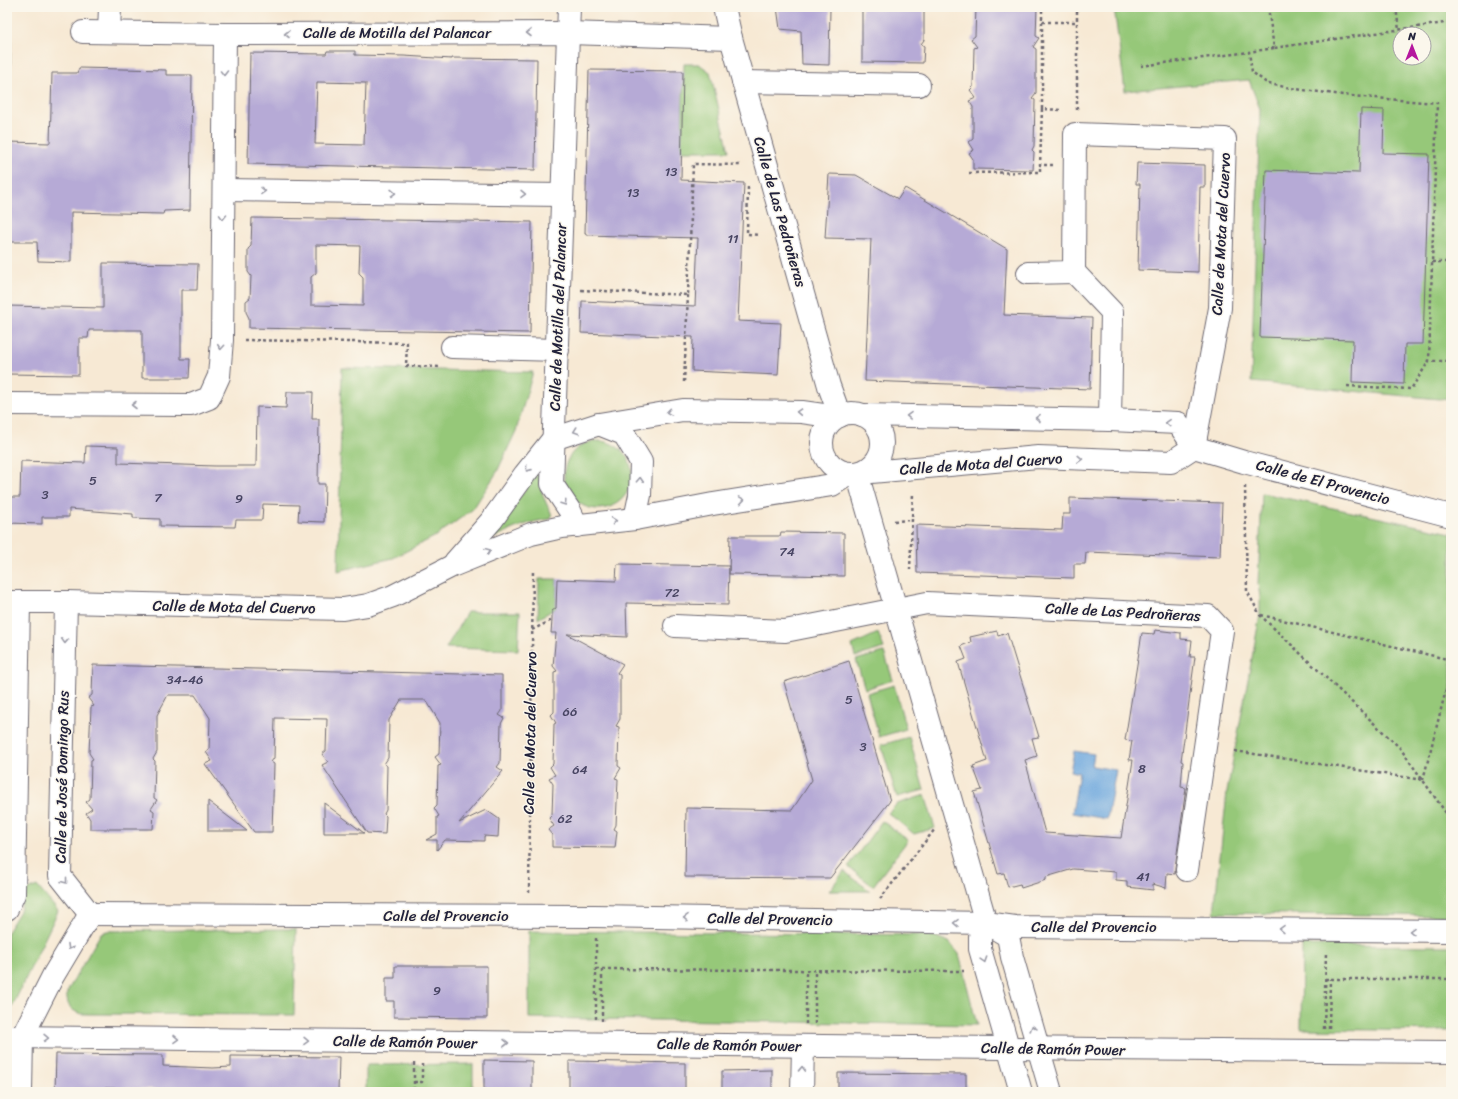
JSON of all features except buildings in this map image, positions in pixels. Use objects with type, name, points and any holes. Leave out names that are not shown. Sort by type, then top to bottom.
[{"type":"street","points":[[110,7],[110,32]]},
{"type":"street","name":"Calle de Motilla del Palancar","points":[[553,439],[558,350],[569,7]]},
{"type":"street","name":"Calle de Las Pedroñeras","points":[[724,7],[743,82],[829,386],[839,416]]},
{"type":"street","name":"Calle de Motilla del Palancar","points":[[83,32],[225,34],[568,33],[731,38]]},
{"type":"street","points":[[7,404],[191,405],[209,398],[219,376],[222,340],[225,34]]},
{"type":"street","points":[[743,82],[918,85]]},
{"type":"street","name":"Calle de Mota del Cuervo","points":[[13,602],[66,602],[343,610],[393,596],[452,566],[531,534],[562,527],[635,519],[713,504],[832,485],[855,473],[1038,457],[1171,462],[1194,447],[1220,308],[1225,139],[1075,134],[1074,272]]},
{"type":"street","points":[[224,190],[562,195]]},
{"type":"street","points":[[1028,273],[1074,272],[1112,312],[1110,420]]},
{"type":"street","points":[[449,357],[558,350]]},
{"type":"street","points":[[577,526],[570,511],[552,484],[553,439],[599,424],[683,410],[802,412],[839,416]]},
{"type":"street","points":[[862,415],[877,426],[881,435],[882,444],[880,454],[876,462],[869,468],[855,473],[840,471],[833,467],[823,454],[821,445],[822,437],[830,422],[839,416],[851,413],[862,415],[1110,420],[1178,423],[1194,447]]},
{"type":"street","points":[[599,424],[624,434],[641,462],[640,495],[635,519]]},
{"type":"street","name":"Calle de Mota del Cuervo","points":[[452,566],[492,520],[525,474],[553,439]]},
{"type":"street","name":"Calle de El Provencio","points":[[1194,447],[1244,462],[1451,516]]},
{"type":"street","points":[[855,473],[896,608],[986,923],[980,937],[980,949],[1021,1092]]},
{"type":"street","points":[[7,909],[14,894],[13,602]]},
{"type":"street","name":"Calle de José Domingo Rus","points":[[66,602],[60,876],[90,914]]},
{"type":"street","name":"Calle de Las Pedroñeras","points":[[675,626],[785,631],[927,603],[1208,616],[1222,631],[1187,870]]},
{"type":"street","points":[[21,1092],[14,1037],[90,914]]},
{"type":"street","name":"Calle del Provencio","points":[[90,914],[596,916],[986,923],[1015,927],[1451,931]]},
{"type":"street","points":[[986,923],[1008,936],[1012,957],[1051,1092]]},
{"type":"street","name":"Calle de Ramón Power","points":[[14,1037],[804,1037],[1039,1049],[1451,1052]]},
{"type":"street","points":[[802,1092],[804,1037]]},
{"type":"path","points":[[969,172],[1040,172],[1042,109],[1042,7]]},
{"type":"path","points":[[1077,7],[1077,110]]},
{"type":"path","points":[[1268,7],[1274,48]]},
{"type":"path","points":[[1396,7],[1398,26]]},
{"type":"path","points":[[1042,22],[1077,22]]},
{"type":"path","points":[[1425,26],[1451,22]]},
{"type":"path","points":[[1141,66],[1392,31]]},
{"type":"path","points":[[1249,52],[1252,72],[1268,84],[1351,96],[1437,103],[1429,360],[1412,389],[1347,386]]},
{"type":"path","points":[[1042,109],[1062,110]]},
{"type":"path","points":[[684,382],[693,164],[742,165]]},
{"type":"path","points":[[1040,165],[1054,165]]},
{"type":"path","points":[[748,185],[747,234],[759,235]]},
{"type":"path","points":[[1432,262],[1451,262]]},
{"type":"path","points":[[579,290],[688,295]]},
{"type":"path","points":[[242,340],[407,343],[406,366],[449,357]]},
{"type":"path","points":[[1429,360],[1451,360]]},
{"type":"path","points":[[1245,481],[1247,591],[1260,615],[1400,748],[1451,820]]},
{"type":"path","points":[[910,570],[913,493]]},
{"type":"path","points":[[893,521],[912,520]]},
{"type":"path","name":"Calle de Mota del Cuervo","points":[[529,898],[533,569]]},
{"type":"path","points":[[1260,615],[1451,660]]},
{"type":"path","points":[[532,630],[552,620]]},
{"type":"path","points":[[1423,780],[1451,670]]},
{"type":"path","points":[[1235,751],[1423,780]]},
{"type":"path","points":[[876,904],[939,824]]},
{"type":"path","points":[[596,938],[596,1026]]},
{"type":"path","points":[[1324,1033],[1326,950]]},
{"type":"path","points":[[596,969],[970,971]]},
{"type":"path","points":[[602,970],[602,1026]]},
{"type":"path","points":[[804,1037],[806,970]]},
{"type":"path","points":[[814,1028],[815,970]]},
{"type":"path","points":[[1325,979],[1451,980]]},
{"type":"path","points":[[1328,1033],[1330,979]]},
{"type":"path","points":[[414,1058],[414,1092]]},
{"type":"path","points":[[414,1082],[422,1082],[422,1059]]},
{"type":"green space","points":[[1114,7],[1451,7],[1451,400],[1251,382],[1260,109],[1249,80],[1125,91]]},
{"type":"green space","points":[[7,35],[11,35],[9,119],[7,119]]},
{"type":"green space","points":[[684,64],[699,64],[710,72],[729,151],[681,151]]},
{"type":"green space","points":[[342,368],[533,372],[516,431],[497,472],[473,509],[436,536],[393,558],[338,571]]},
{"type":"green space","points":[[598,441],[611,444],[622,451],[629,462],[632,475],[629,488],[622,499],[611,506],[598,509],[585,506],[574,499],[567,488],[564,475],[567,462],[574,451],[585,444]]},
{"type":"green space","points":[[539,471],[542,494],[552,515],[550,519],[528,523],[495,537],[492,534]]},
{"type":"green space","points":[[1262,493],[1451,533],[1451,916],[1214,913],[1227,792],[1260,615],[1258,584]]},
{"type":"green space","points":[[539,579],[557,579],[556,608],[538,619]]},
{"type":"green space","points":[[467,612],[520,612],[518,650],[446,648]]},
{"type":"green space","points":[[878,633],[884,648],[855,657],[852,645]]},
{"type":"green space","points":[[884,652],[893,680],[865,689],[856,660]]},
{"type":"green space","points":[[894,685],[906,729],[879,737],[867,693]]},
{"type":"green space","points":[[909,737],[924,790],[897,797],[881,745]]},
{"type":"green space","points":[[925,795],[935,828],[914,834],[888,813],[897,804]]},
{"type":"green space","points":[[882,821],[908,840],[873,886],[848,867]]},
{"type":"green space","points":[[844,871],[870,891],[829,891]]},
{"type":"green space","points":[[37,886],[58,911],[12,1007],[7,1010],[7,932],[20,911],[25,891]]},
{"type":"green space","points":[[296,929],[294,1015],[81,1014],[69,1006],[67,1000],[67,992],[101,933],[107,931]]},
{"type":"green space","points":[[529,931],[931,935],[949,942],[959,954],[977,1025],[529,1018]]},
{"type":"green space","points":[[1302,945],[1451,946],[1451,1031],[1301,1029]]},
{"type":"green space","points":[[473,1064],[473,1092],[366,1092],[366,1065]]},
{"type":"water","points":[[1074,751],[1094,754],[1092,766],[1116,770],[1107,819],[1072,813],[1079,773],[1070,771]]}]
